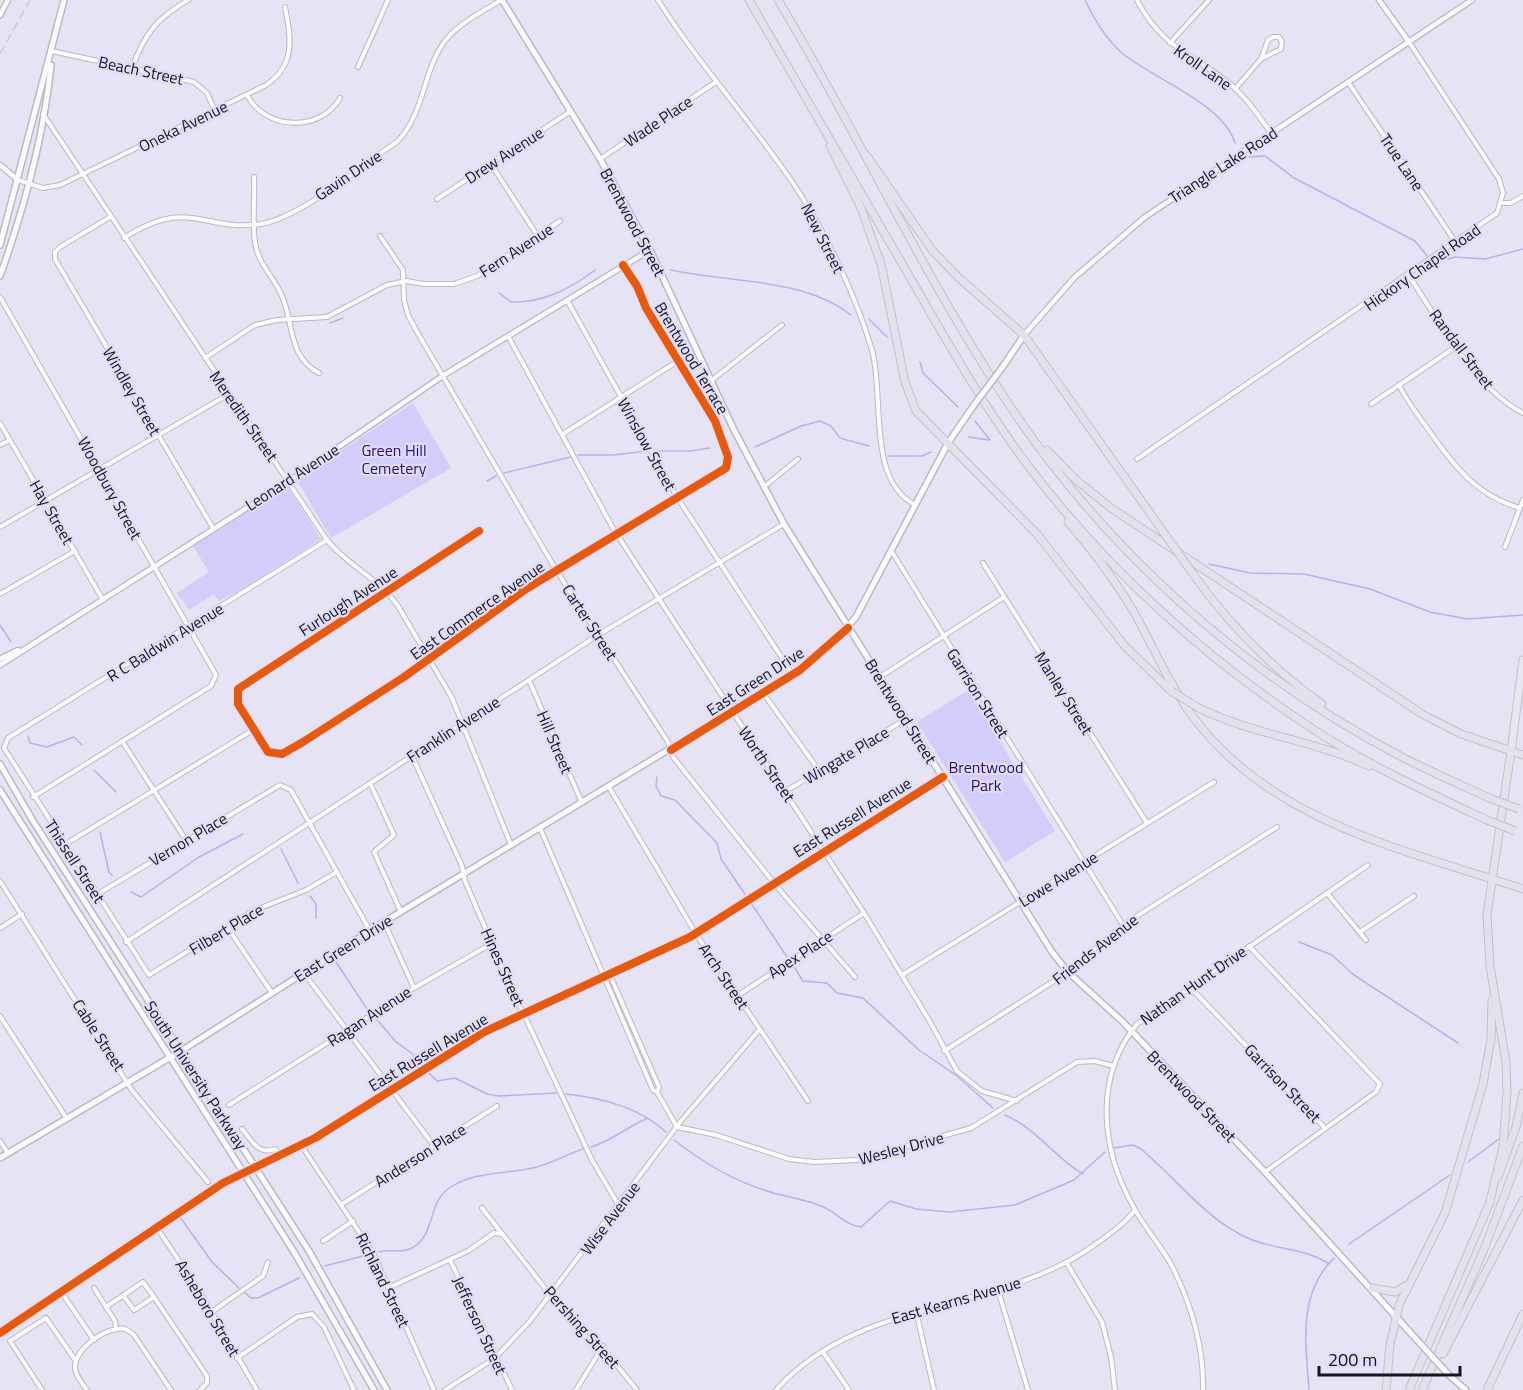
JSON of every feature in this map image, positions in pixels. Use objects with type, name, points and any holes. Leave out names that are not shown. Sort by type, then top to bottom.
[{"type":"highway","points":[[749,0],[958,361],[1030,468],[1074,521],[1122,573],[1203,646],[1316,731],[1400,779]]},
{"type":"highway","points":[[778,0],[861,150],[974,347],[1017,417],[1099,520],[1173,595],[1248,657],[1347,725],[1400,756],[1489,798],[1521,810]]},
{"type":"highway","points":[[827,135],[832,154],[861,208],[881,264],[909,395],[922,420],[948,443],[1062,562],[1124,645],[1172,690],[1199,708],[1242,728],[1343,754],[1487,820],[1523,834]]},
{"type":"highway","points":[[861,150],[874,163],[900,207],[932,250],[958,277],[1024,335],[1221,612],[1253,649],[1347,725]]},
{"type":"highway","points":[[1017,417],[1075,479],[1131,521],[1422,714],[1461,734],[1523,755]]},
{"type":"highway","points":[[1030,468],[1037,482],[1114,580],[1187,708],[1214,743],[1238,767],[1286,801],[1322,819],[1523,889]]},
{"type":"highway","points":[[1386,1390],[1388,1355],[1396,1316],[1410,1282],[1445,1214],[1483,1084],[1491,1039],[1491,973],[1487,915],[1512,751],[1523,660]]},
{"type":"highway","points":[[1489,1205],[1503,1147],[1508,1091],[1506,1062],[1491,973]]},
{"type":"highway","points":[[1409,1390],[1489,1205],[1516,1127],[1523,1094]]},
{"type":"highway","points":[[1422,1390],[1504,1201],[1523,1146]]},
{"type":"highway","points":[[1431,1370],[1440,1359],[1523,1200]]},
{"type":"highway","points":[[1372,1288],[1395,1292],[1410,1282]]},
{"type":"highway","points":[[1487,1390],[1523,1314]]},
{"type":"main road","points":[[0,245],[64,0]]},
{"type":"main road","name":"Brentwood Street","points":[[502,0],[600,159],[650,250],[763,487],[784,524],[1052,952],[1068,972],[1130,1032],[1265,1172],[1449,1375],[1466,1390]]},
{"type":"main road","points":[[0,276],[27,184],[40,128],[52,51]]},
{"type":"main road","name":"Triangle Lake Road","points":[[1004,365],[1024,335]]},
{"type":"main road","name":"East Green Drive","points":[[0,1158],[170,1058],[384,922],[793,675],[848,628],[892,552],[948,443],[1004,365]]},
{"type":"main road","name":"South University Parkway","points":[[0,764],[33,821],[314,1258],[387,1390]]},
{"type":"main road","name":"South University Parkway","points":[[0,790],[244,1173],[324,1302],[374,1390]]},
{"type":"street","points":[[0,15],[8,0]]},
{"type":"street","points":[[132,68],[139,48],[155,23],[188,0]]},
{"type":"street","points":[[358,66],[388,0]]},
{"type":"street","name":"Gavin Drive","points":[[124,238],[151,222],[172,216],[255,224],[289,215],[398,141],[418,111],[443,43],[455,31],[502,0]]},
{"type":"street","name":"New Street","points":[[658,0],[716,82],[794,184],[831,251],[872,350],[878,374],[884,468],[897,489],[915,505]]},
{"type":"street","name":"Kroll Lane","points":[[1137,0],[1144,14],[1170,43],[1235,89],[1249,102],[1271,133]]},
{"type":"street","points":[[1170,43],[1209,0]]},
{"type":"street","points":[[1379,0],[1499,179],[1503,193],[1502,203],[1511,203],[1523,196]]},
{"type":"street","name":"Triangle Lake Road","points":[[1024,335],[1074,278],[1109,246],[1180,192],[1472,0]]},
{"type":"street","name":"Oneka Avenue","points":[[18,180],[48,188],[215,111],[274,80],[287,62],[291,46],[285,7]]},
{"type":"street","points":[[1235,89],[1261,59],[1270,38],[1276,36],[1281,40],[1282,45],[1279,51],[1261,59]]},
{"type":"street","name":"Beach Street","points":[[52,51],[194,82],[207,93],[215,111]]},
{"type":"street","name":"Wade Place","points":[[600,159],[716,82]]},
{"type":"street","name":"True Lane","points":[[1348,82],[1456,243]]},
{"type":"street","points":[[247,95],[255,108],[265,116],[303,123],[323,117],[340,98]]},
{"type":"street","name":"Drew Avenue","points":[[436,199],[571,111]]},
{"type":"street","name":"Meredith Street","points":[[43,114],[327,540],[349,564],[370,576],[388,592],[452,698],[511,845]]},
{"type":"street","points":[[40,128],[53,128]]},
{"type":"street","points":[[491,164],[537,235]]},
{"type":"street","points":[[0,165],[18,180]]},
{"type":"street","points":[[254,177],[255,224],[259,258],[282,295],[295,348],[302,360],[319,373]]},
{"type":"street","name":"Hickory Chapel Road","points":[[1137,459],[1492,218],[1502,203]]},
{"type":"street","name":"Windley Street","points":[[110,217],[55,252],[55,259],[213,528]]},
{"type":"street","name":"Fern Avenue","points":[[205,358],[255,325],[327,317],[340,312],[370,291],[404,281],[443,285],[477,276],[560,221]]},
{"type":"street","name":"Carter Street","points":[[380,236],[403,270],[408,315],[556,570],[673,757],[774,882],[855,977]]},
{"type":"street","name":"Leonard Avenue","points":[[0,665],[289,481],[444,375],[650,250]]},
{"type":"street","name":"Brentwood Terrace","points":[[623,265],[678,362],[715,421],[728,457],[726,468]]},
{"type":"street","name":"Randall Street","points":[[1409,276],[1485,383],[1502,400],[1523,413]]},
{"type":"street","name":"Woodbury Street","points":[[0,297],[100,469],[152,567],[215,670],[215,680],[122,741]]},
{"type":"street","name":"Winslow Street","points":[[567,299],[677,497],[793,675]]},
{"type":"street","points":[[712,380],[782,325]]},
{"type":"street","name":"Worth Street","points":[[507,335],[617,534],[864,913],[957,1071],[970,1084],[993,1096],[1017,1101]]},
{"type":"street","points":[[1371,404],[1457,346]]},
{"type":"street","points":[[563,434],[678,362]]},
{"type":"street","points":[[1399,385],[1450,461],[1468,481],[1488,494],[1520,508]]},
{"type":"street","points":[[0,527],[228,394]]},
{"type":"street","name":"Hay Street","points":[[0,423],[104,600]]},
{"type":"street","points":[[0,445],[10,440]]},
{"type":"street","points":[[763,487],[798,459]]},
{"type":"street","name":"East Commerce Avenue","points":[[253,730],[268,752],[275,755],[282,754],[429,659],[500,606],[726,468]]},
{"type":"street","points":[[1505,547],[1523,500]]},
{"type":"street","name":"Franklin Avenue","points":[[126,942],[598,635],[784,524]]},
{"type":"street","name":"Furlough Avenue","points":[[253,730],[236,697],[238,689],[244,683],[479,531]]},
{"type":"street","name":"R C Baldwin Avenue","points":[[4,744],[8,738],[327,540]]},
{"type":"street","points":[[0,594],[75,551]]},
{"type":"street","name":"Garrison Street","points":[[892,552],[942,637],[1123,925]]},
{"type":"street","name":"Manley Street","points":[[983,563],[1147,823]]},
{"type":"street","points":[[880,677],[1004,597]]},
{"type":"street","name":"Leonard Avenue","points":[[0,659],[27,647]]},
{"type":"street","name":"Hill Street","points":[[529,680],[582,803]]},
{"type":"street","points":[[763,693],[815,765]]},
{"type":"street","name":"Wingate Place","points":[[786,791],[906,719]]},
{"type":"street","points":[[64,845],[253,730]]},
{"type":"street","points":[[33,797],[122,741],[186,840]]},
{"type":"street","name":"Thissell Street","points":[[4,744],[5,753],[150,976]]},
{"type":"street","name":"Hines Street","points":[[412,756],[464,874],[491,944],[592,1160],[619,1206]]},
{"type":"street","name":"East Russell Avenue","points":[[0,1333],[223,1183],[301,1145],[472,1038],[523,1012],[696,934],[774,882],[943,777]]},
{"type":"street","points":[[370,783],[394,835],[392,840],[375,852],[401,912]]},
{"type":"street","name":"Lowe Avenue","points":[[902,975],[1214,783]]},
{"type":"street","name":"Vernon Place","points":[[96,895],[280,785],[291,790],[310,822]]},
{"type":"street","name":"Arch Street","points":[[609,787],[696,934],[808,1101]]},
{"type":"street","points":[[310,822],[370,931]]},
{"type":"street","name":"Friends Avenue","points":[[944,1050],[1068,972],[1123,925],[1277,827]]},
{"type":"street","points":[[540,828],[641,1066],[653,1090],[657,1092],[677,1127]]},
{"type":"street","name":"Nathan Hunt Drive","points":[[1203,1390],[1199,1347],[1188,1302],[1170,1264],[1135,1210],[1117,1175],[1108,1142],[1106,1106],[1113,1066],[1118,1051],[1137,1024],[1368,865]]},
{"type":"street","name":"Filbert Place","points":[[150,976],[255,910],[306,890],[337,872]]},
{"type":"street","name":"Cable Street","points":[[0,881],[128,1082],[208,1182]]},
{"type":"street","points":[[1327,893],[1366,940]]},
{"type":"street","points":[[1360,932],[1414,896]]},
{"type":"street","name":"Apex Place","points":[[737,996],[864,913]]},
{"type":"street","points":[[0,928],[22,914]]},
{"type":"street","points":[[384,922],[414,988]]},
{"type":"street","points":[[227,927],[272,993]]},
{"type":"street","name":"Ragan Avenue","points":[[229,1105],[414,988],[491,944]]},
{"type":"street","points":[[1249,946],[1378,1080],[1380,1086],[1376,1092],[1265,1172]]},
{"type":"street","points":[[304,972],[434,1146]]},
{"type":"street","points":[[609,973],[659,1087],[657,1092]]},
{"type":"street","name":"Garrison Street","points":[[1190,987],[1325,1128]]},
{"type":"street","points":[[0,1016],[67,1119]]},
{"type":"street","name":"Wise Avenue","points":[[445,1390],[495,1358],[531,1321],[677,1127],[760,1029]]},
{"type":"street","name":"Wesley Drive","points":[[677,1127],[716,1135],[789,1160],[840,1162],[875,1157],[965,1130],[1017,1101],[1077,1062],[1095,1061],[1113,1066]]},
{"type":"street","name":"Anderson Place","points":[[342,1204],[497,1106]]},
{"type":"street","points":[[242,1129],[261,1151],[268,1152],[275,1149],[281,1155]]},
{"type":"street","points":[[0,1141],[8,1154]]},
{"type":"street","name":"Richland Street","points":[[301,1145],[373,1252],[434,1390]]},
{"type":"street","name":"Pershing Street","points":[[482,1208],[563,1310],[603,1346],[637,1390]]},
{"type":"street","name":"East Kearns Avenue","points":[[776,1390],[823,1352],[873,1325],[916,1311],[998,1290],[1066,1262],[1111,1234],[1135,1210]]},
{"type":"street","points":[[323,1241],[353,1221]]},
{"type":"street","name":"Asheboro Street","points":[[157,1228],[257,1390]]},
{"type":"street","points":[[388,1288],[450,1260],[494,1233],[503,1234]]},
{"type":"street","name":"Jefferson Street","points":[[450,1260],[512,1390]]},
{"type":"street","points":[[210,1313],[263,1276],[268,1262]]},
{"type":"street","points":[[1066,1262],[1102,1322],[1111,1357],[1115,1390]]},
{"type":"street","points":[[106,1307],[143,1282],[207,1376],[207,1383],[200,1390]]},
{"type":"street","points":[[94,1288],[115,1321],[116,1329]]},
{"type":"street","points":[[998,1290],[1028,1390]]},
{"type":"street","points":[[62,1293],[94,1340]]},
{"type":"street","points":[[123,1295],[134,1310],[154,1298]]},
{"type":"street","points":[[916,1311],[934,1390]]},
{"type":"street","points":[[237,1358],[297,1317],[312,1314],[324,1327],[354,1390]]},
{"type":"street","points":[[42,1390],[10,1341],[46,1318],[76,1361]]},
{"type":"street","points":[[87,1390],[76,1373],[76,1361],[81,1350],[94,1340],[116,1329],[126,1329],[134,1335],[171,1390]]},
{"type":"street","points":[[576,1390],[603,1346]]},
{"type":"street","points":[[823,1352],[849,1390]]},
{"type":"green space","name":"Green Hill Cemetery","points":[[413,403],[451,468],[331,538],[297,480]]},
{"type":"green space","points":[[287,486],[321,539],[237,592],[218,601],[214,594],[189,610],[177,593],[209,572],[193,546]]},
{"type":"green space","name":"Brentwood Park","points":[[968,690],[1055,831],[1005,862],[917,722]]},
{"type":"waterway","points":[[1085,0],[1101,28],[1122,53],[1202,104],[1217,116],[1228,129],[1235,143]]},
{"type":"waterway","points":[[1249,157],[1265,156],[1294,178],[1415,241],[1428,257]]},
{"type":"waterway","points":[[1433,263],[1455,257],[1485,259],[1523,249]]},
{"type":"waterway","points":[[499,293],[511,302],[534,300],[556,294],[595,270]]},
{"type":"waterway","points":[[671,270],[788,287],[832,303],[851,315]]},
{"type":"waterway","points":[[330,323],[343,318]]},
{"type":"waterway","points":[[869,319],[887,337]]},
{"type":"waterway","points":[[920,362],[923,373],[958,407]]},
{"type":"waterway","points":[[755,447],[801,426],[820,421],[831,426],[840,438],[869,446]]},
{"type":"waterway","points":[[975,421],[990,440]]},
{"type":"waterway","points":[[969,437],[989,440]]},
{"type":"waterway","points":[[656,451],[691,451],[710,448]]},
{"type":"waterway","points":[[578,455],[613,455],[647,451]]},
{"type":"waterway","points":[[888,456],[922,456],[931,452]]},
{"type":"waterway","points":[[504,473],[571,457]]},
{"type":"waterway","points":[[487,481],[496,476]]},
{"type":"waterway","points":[[1209,564],[1250,573],[1304,574],[1370,589],[1430,612],[1467,619],[1523,615]]},
{"type":"waterway","points":[[0,625],[11,642]]},
{"type":"waterway","points":[[28,736],[30,743],[47,747],[74,737],[82,745]]},
{"type":"waterway","points":[[94,770],[116,792]]},
{"type":"waterway","points":[[657,777],[656,786],[661,796],[675,800],[717,843],[721,859],[745,894]]},
{"type":"waterway","points":[[100,832],[109,872],[112,875]]},
{"type":"waterway","points":[[131,892],[141,897],[199,857],[243,834]]},
{"type":"waterway","points":[[281,849],[298,883]]},
{"type":"waterway","points":[[310,896],[316,904],[316,918]]},
{"type":"waterway","points":[[751,903],[787,957]]},
{"type":"waterway","points":[[1299,942],[1332,955],[1354,975],[1458,1043]]},
{"type":"waterway","points":[[336,962],[369,1012]]},
{"type":"waterway","points":[[793,965],[803,981],[827,983],[837,993],[863,998],[919,1050],[957,1076],[993,1108]]},
{"type":"waterway","points":[[374,1016],[395,1041],[414,1055],[421,1064]]},
{"type":"waterway","points":[[427,1071],[437,1081],[455,1078],[487,1094],[498,1096],[557,1093]]},
{"type":"waterway","points":[[566,1094],[619,1105],[644,1116],[666,1132]]},
{"type":"waterway","points":[[1005,1115],[1027,1128],[1063,1160],[1083,1174]]},
{"type":"waterway","points":[[591,1147],[648,1118]]},
{"type":"waterway","points":[[1468,1162],[1499,1139]]},
{"type":"waterway","points":[[674,1140],[707,1163],[742,1182],[821,1206],[850,1224],[861,1227],[890,1201],[916,1209],[950,1212],[1015,1205],[1074,1180],[1105,1152]]},
{"type":"waterway","points":[[1113,1148],[1133,1145],[1141,1149],[1192,1198],[1234,1231],[1260,1243],[1309,1254],[1328,1263]]},
{"type":"waterway","points":[[379,1252],[406,1250],[418,1244],[428,1229],[441,1195],[458,1183],[480,1176],[537,1167],[583,1149]]},
{"type":"waterway","points":[[1349,1244],[1450,1175]]},
{"type":"waterway","points":[[180,1217],[212,1262],[239,1288]]},
{"type":"waterway","points":[[325,1266],[363,1256]]},
{"type":"waterway","points":[[1309,1390],[1306,1355],[1306,1320],[1309,1303],[1322,1272],[1334,1258]]},
{"type":"waterway","points":[[244,1292],[251,1298],[258,1298],[299,1278]]},
{"type":"railway","points":[[0,54],[30,0]]},
{"type":"cycle path","points":[[479,531],[238,689],[238,704],[268,752],[282,754],[303,742],[404,677],[526,589],[726,468],[728,457],[715,421],[646,308],[637,286],[623,265]]},
{"type":"cycle path","points":[[671,750],[800,670],[848,628]]},
{"type":"cycle path","points":[[0,1333],[223,1183],[315,1138],[484,1032],[690,937],[943,777]]}]
